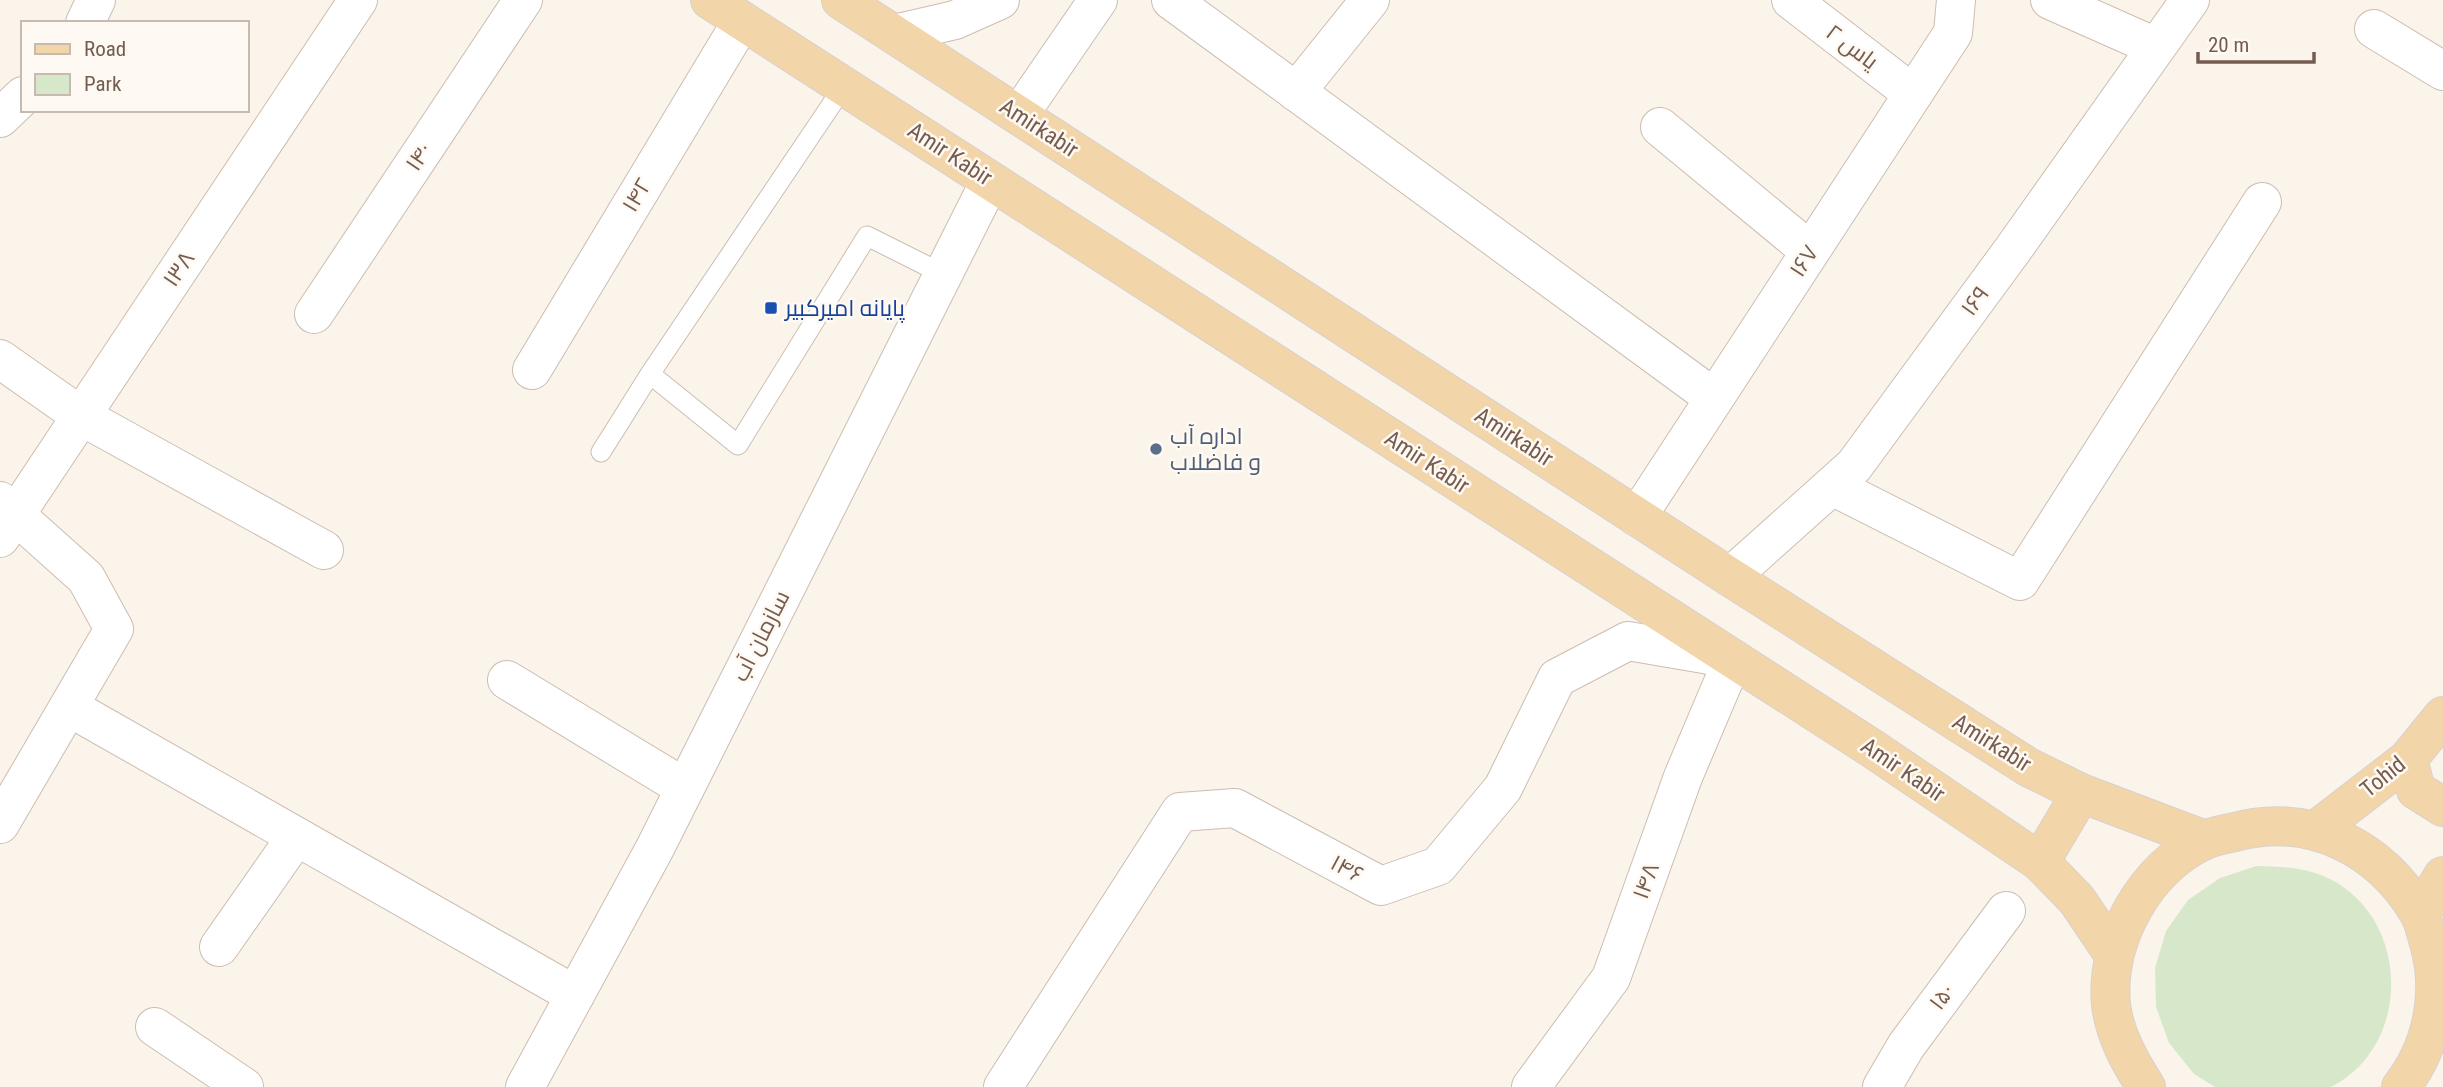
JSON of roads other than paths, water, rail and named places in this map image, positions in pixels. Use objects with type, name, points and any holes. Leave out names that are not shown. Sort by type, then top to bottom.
[{"type":"main road","name":"Amir Kabir","points":[[710,0],[1872,749],[2040,862],[2077,900],[2114,955]]},
{"type":"main road","name":"Amirkabir","points":[[841,0],[1730,577],[2028,767],[2081,793],[2205,840]]},
{"type":"main road","name":"Tohid","points":[[2316,830],[2408,759],[2443,716]]},
{"type":"main road","points":[[2408,759],[2417,790],[2443,807]]},
{"type":"main road","points":[[2040,862],[2081,793]]},
{"type":"main road","points":[[2146,1087],[2124,1052],[2111,1005],[2114,955],[2132,908],[2163,868],[2205,840],[2260,825],[2316,830],[2359,848],[2394,877],[2420,915],[2436,966],[2434,1018],[2420,1080]]},
{"type":"main road","points":[[2420,915],[2443,876]]},
{"type":"street","points":[[86,21],[96,0]]},
{"type":"street","name":"۱۳۸","points":[[5,518],[80,416],[358,0]]},
{"type":"street","name":"۱۴۰","points":[[314,314],[523,0]]},
{"type":"street","points":[[894,34],[955,20],[1000,0]]},
{"type":"street","points":[[1019,115],[1098,0]]},
{"type":"street","points":[[1171,0],[1714,398]]},
{"type":"street","points":[[1296,92],[1370,0]]},
{"type":"street","name":"یاس ۲","points":[[1791,0],[1913,94]]},
{"type":"street","name":"۱۶۷","points":[[1637,516],[1953,33],[1956,0]]},
{"type":"street","points":[[2050,0],[2156,47]]},
{"type":"street","name":"۱۶۹","points":[[1730,577],[1854,466],[2190,0]]},
{"type":"street","name":"۱۴۲","points":[[532,370],[742,21]]},
{"type":"street","points":[[2374,29],[2443,71]]},
{"type":"street","points":[[0,118],[21,98]]},
{"type":"street","points":[[1660,127],[1810,251]]},
{"type":"street","name":"سازمان آب","points":[[525,1087],[685,788],[990,181]]},
{"type":"street","points":[[1832,486],[2021,581],[2262,202]]},
{"type":"street","points":[[0,359],[80,416],[324,550]]},
{"type":"street","points":[[0,824],[114,629],[86,578],[5,518]]},
{"type":"street","name":"۱۴۶","points":[[1003,1087],[1180,812],[1235,808],[1381,886],[1438,866],[1503,788],[1557,678],[1628,641],[1733,659]]},
{"type":"street","name":"۱۴۸","points":[[1531,1087],[1611,978],[1683,777],[1733,659]]},
{"type":"street","points":[[507,680],[685,788]]},
{"type":"street","points":[[69,707],[575,995]]},
{"type":"street","points":[[219,947],[296,836]]},
{"type":"street","name":"۱۵۰","points":[[1882,1087],[1906,1046],[2006,911]]},
{"type":"street","points":[[155,1027],[244,1087]]},
{"type":"lane","points":[[601,452],[650,374],[844,86]]},
{"type":"lane","points":[[650,374],[738,445],[867,236],[943,274]]},
{"type":"place","name":"پایانه امیرکبیر","points":[[771,308]]},
{"type":"place","name":"اداره آب و فاضلاب","points":[[1156,449]]}]
